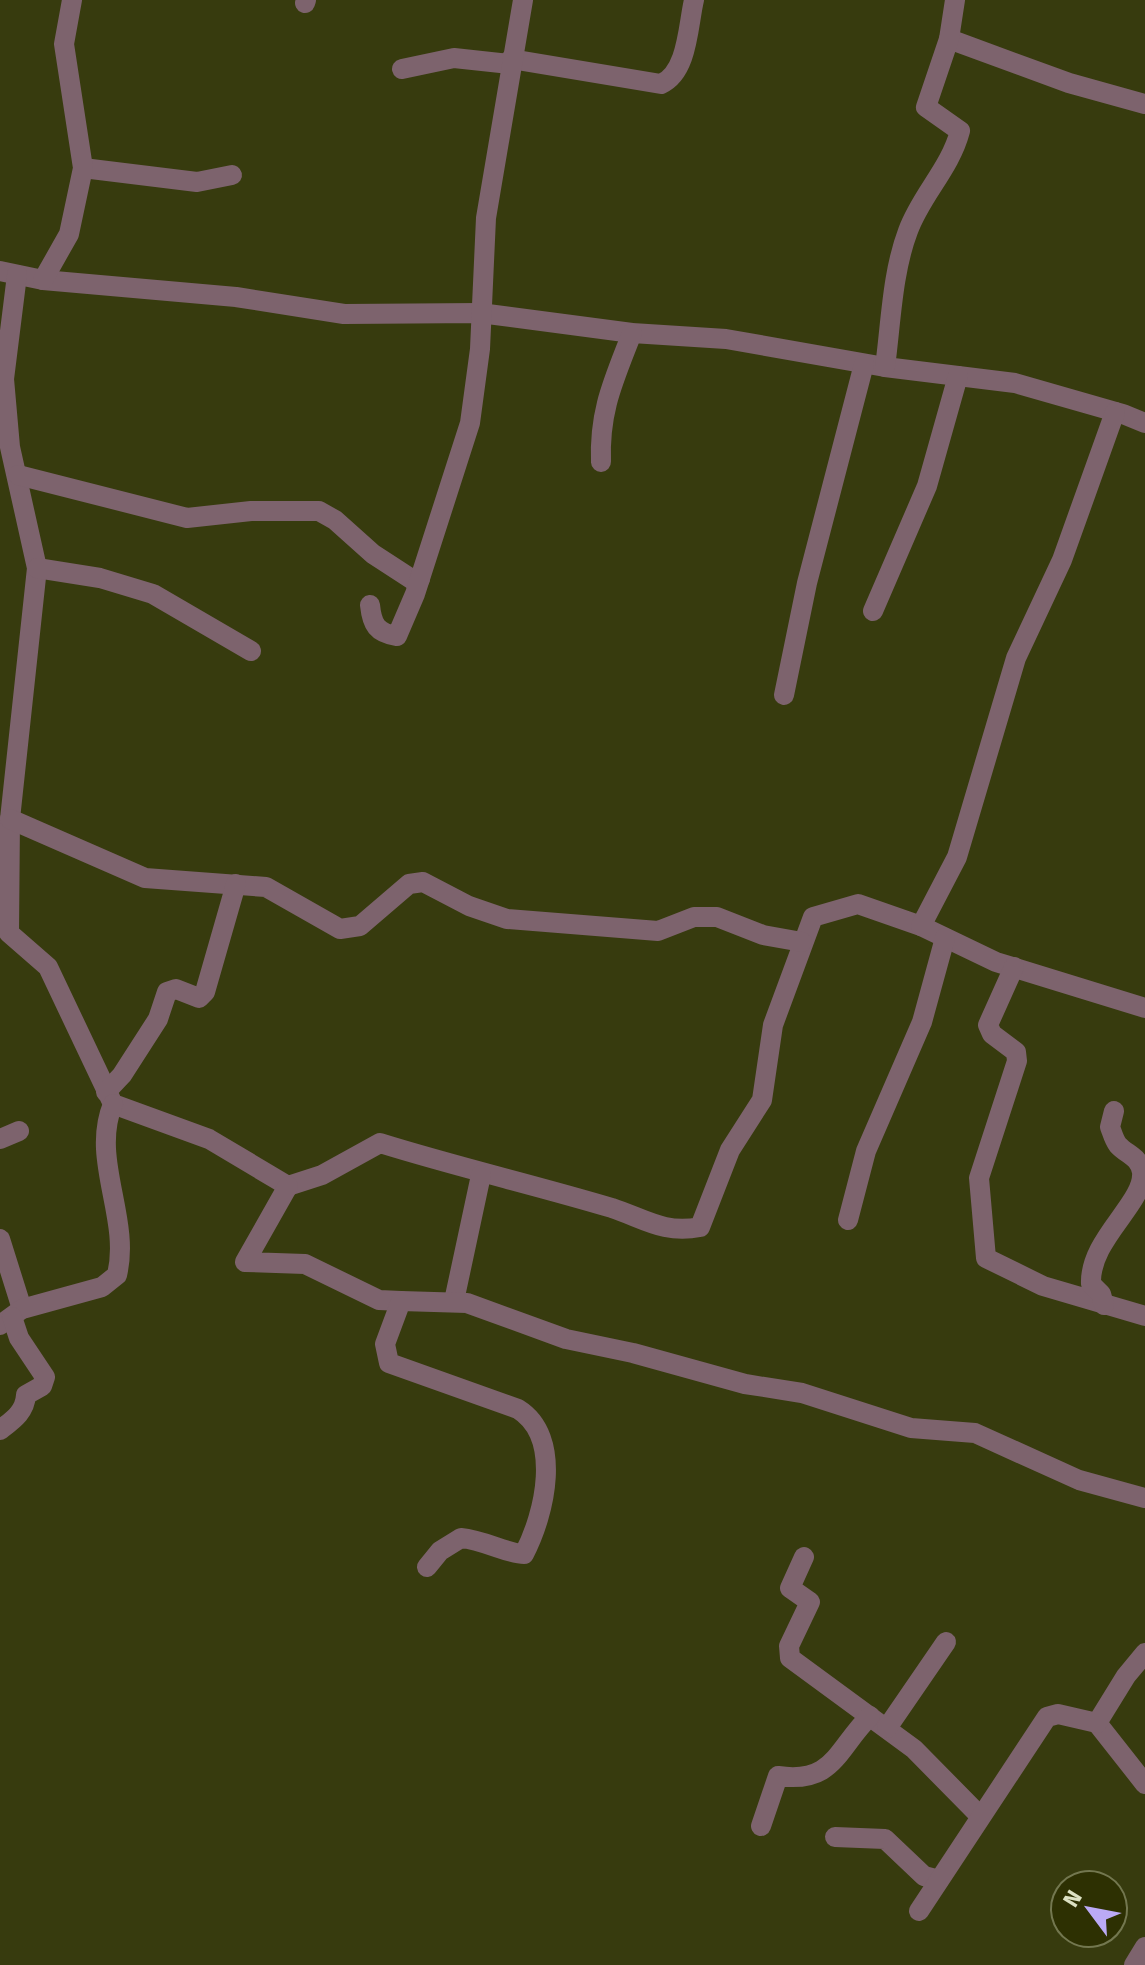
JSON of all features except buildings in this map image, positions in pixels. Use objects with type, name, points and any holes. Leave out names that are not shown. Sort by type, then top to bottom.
[{"type":"street","points":[[43,280],[69,234],[83,168],[64,44],[72,0]]},
{"type":"street","points":[[370,605],[371,622],[382,634],[397,636],[420,579],[470,423],[486,218],[510,62],[523,0]]},
{"type":"street","points":[[402,69],[454,58],[510,62],[661,84],[671,79],[681,61],[694,0]]},
{"type":"street","points":[[885,367],[904,242],[918,208],[937,184],[960,131],[926,107],[949,39],[955,0]]},
{"type":"street","points":[[949,39],[1069,83],[1145,104]]},
{"type":"street","points":[[83,168],[197,182],[232,175]]},
{"type":"street","points":[[288,1186],[209,1139],[110,1098],[48,967],[5,934],[10,819],[37,568],[10,447],[4,379],[9,273],[43,280],[236,297],[344,314],[480,313],[632,333],[726,339],[864,364],[1015,383],[1145,423]]},
{"type":"street","points":[[601,462],[600,428],[607,394],[632,333]]},
{"type":"street","points":[[784,695],[807,583],[864,364]]},
{"type":"street","points":[[873,611],[927,486],[958,376]]},
{"type":"street","points":[[921,926],[957,857],[1016,658],[1062,560],[1115,412]]},
{"type":"street","points":[[18,475],[187,518],[251,511],[319,511],[335,520],[373,554],[413,580],[420,579]]},
{"type":"street","points":[[37,568],[112,581],[153,594],[251,651]]},
{"type":"street","points":[[10,819],[145,878],[266,887],[348,930],[360,926],[409,884],[423,882],[469,906],[507,919],[658,931],[694,917],[717,917],[763,935],[802,942]]},
{"type":"street","points":[[11,1317],[102,1287],[117,1275],[120,1238],[107,1150],[106,1120],[110,1098],[158,1019],[167,992],[176,989],[199,998],[205,992],[236,884]]},
{"type":"street","points":[[1145,1008],[1014,967],[921,926],[858,904],[813,917],[773,1025],[762,1100],[730,1150],[700,1227],[677,1232],[612,1208],[481,1175],[380,1143],[322,1175],[288,1186],[245,1262],[305,1264],[379,1300],[454,1301],[566,1339],[633,1353],[745,1384],[802,1393],[911,1428],[975,1433],[1079,1480],[1145,1498]]},
{"type":"street","points":[[848,1220],[866,1151],[922,1022],[945,938]]},
{"type":"street","points":[[1014,967],[988,1025],[992,1034],[1016,1052],[1017,1061],[979,1178],[986,1258],[1043,1286],[1145,1316]]},
{"type":"street","points":[[1104,1305],[1101,1294],[1091,1284],[1090,1267],[1097,1249],[1142,1184],[1142,1170],[1136,1157],[1117,1144],[1110,1127],[1114,1111]]},
{"type":"street","points":[[454,1301],[481,1175]]},
{"type":"street","points":[[0,1239],[11,1317],[19,1338],[45,1377],[42,1386],[26,1395],[26,1405],[0,1430]]},
{"type":"street","points":[[401,1301],[385,1344],[389,1363],[518,1409],[531,1418],[542,1434],[545,1486],[524,1554],[515,1554],[494,1543],[461,1538],[440,1551],[427,1567]]},
{"type":"street","points":[[804,1557],[790,1588],[810,1602],[789,1646],[790,1658],[914,1749],[980,1816]]},
{"type":"street","points":[[887,1728],[922,1671],[946,1642]]},
{"type":"street","points":[[1097,1723],[1126,1676],[1145,1653]]},
{"type":"street","points":[[919,1911],[1047,1717],[1058,1714],[1097,1723],[1145,1784]]},
{"type":"street","points":[[761,1826],[778,1776],[797,1779],[819,1775],[870,1716]]},
{"type":"street","points":[[835,1837],[885,1839],[924,1876],[939,1880]]},
{"type":"street","points":[[1134,1965],[1145,1947]]}]
